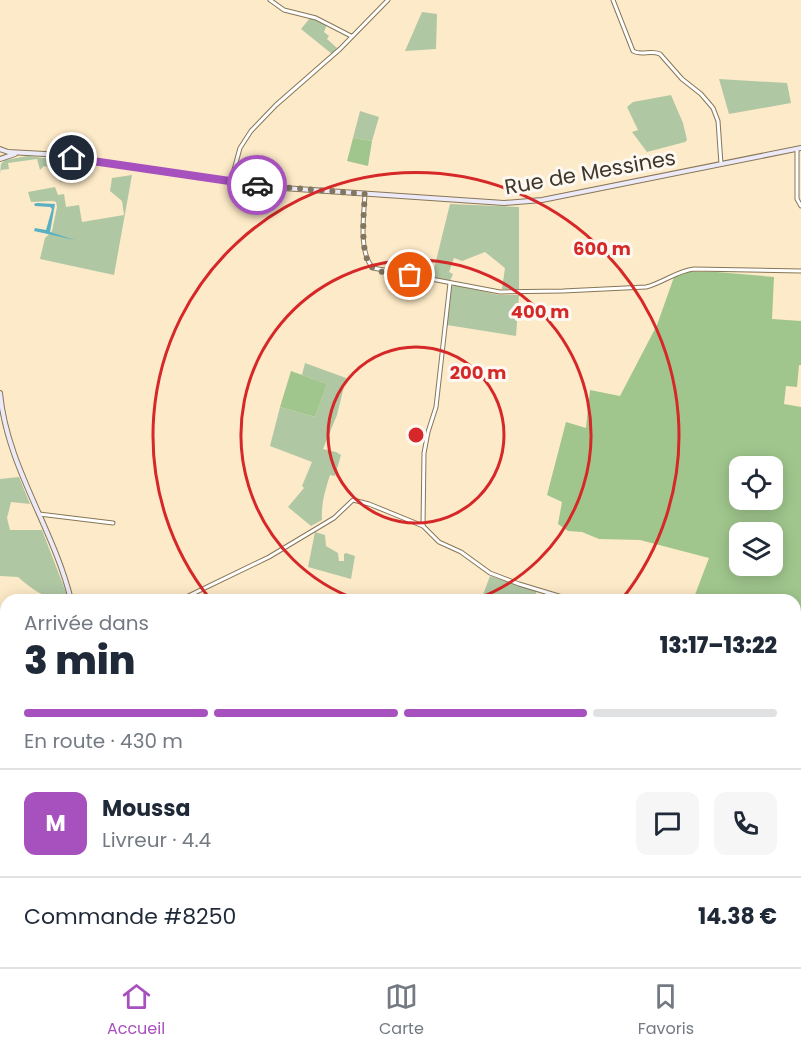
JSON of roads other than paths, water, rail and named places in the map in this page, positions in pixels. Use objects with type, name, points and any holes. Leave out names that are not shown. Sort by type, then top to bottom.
[{"type":"main road","name":"Rue de Messines","points":[[0,150],[292,189],[492,203],[523,202],[799,149]]},
{"type":"main road","points":[[0,150],[0,158]]},
{"type":"main road","name":"Rue de Messines","points":[[0,158],[24,152]]},
{"type":"main road","points":[[0,393],[8,437],[63,573],[69,594]]},
{"type":"street","points":[[270,0],[284,10],[315,18],[351,36]]},
{"type":"street","points":[[231,181],[240,148],[251,131],[276,105],[338,51],[388,0]]},
{"type":"street","points":[[612,0],[633,51],[637,54],[652,52],[660,54],[682,80],[699,92],[713,108],[718,121],[721,164]]},
{"type":"street","points":[[799,149],[797,199],[801,206]]},
{"type":"street","points":[[365,194],[363,240],[368,261],[372,267],[500,292],[646,287],[690,270],[801,271]]},
{"type":"street","points":[[423,526],[424,453],[436,407],[450,283]]},
{"type":"street","points":[[193,594],[264,560],[337,516],[348,502],[353,500],[369,504],[423,526],[439,542],[461,552],[490,573],[552,594]]},
{"type":"street","points":[[39,514],[113,523]]},
{"type":"water","points":[[34,204],[55,204],[50,232],[75,240],[34,231],[35,228],[46,230],[52,209],[35,206]]}]
